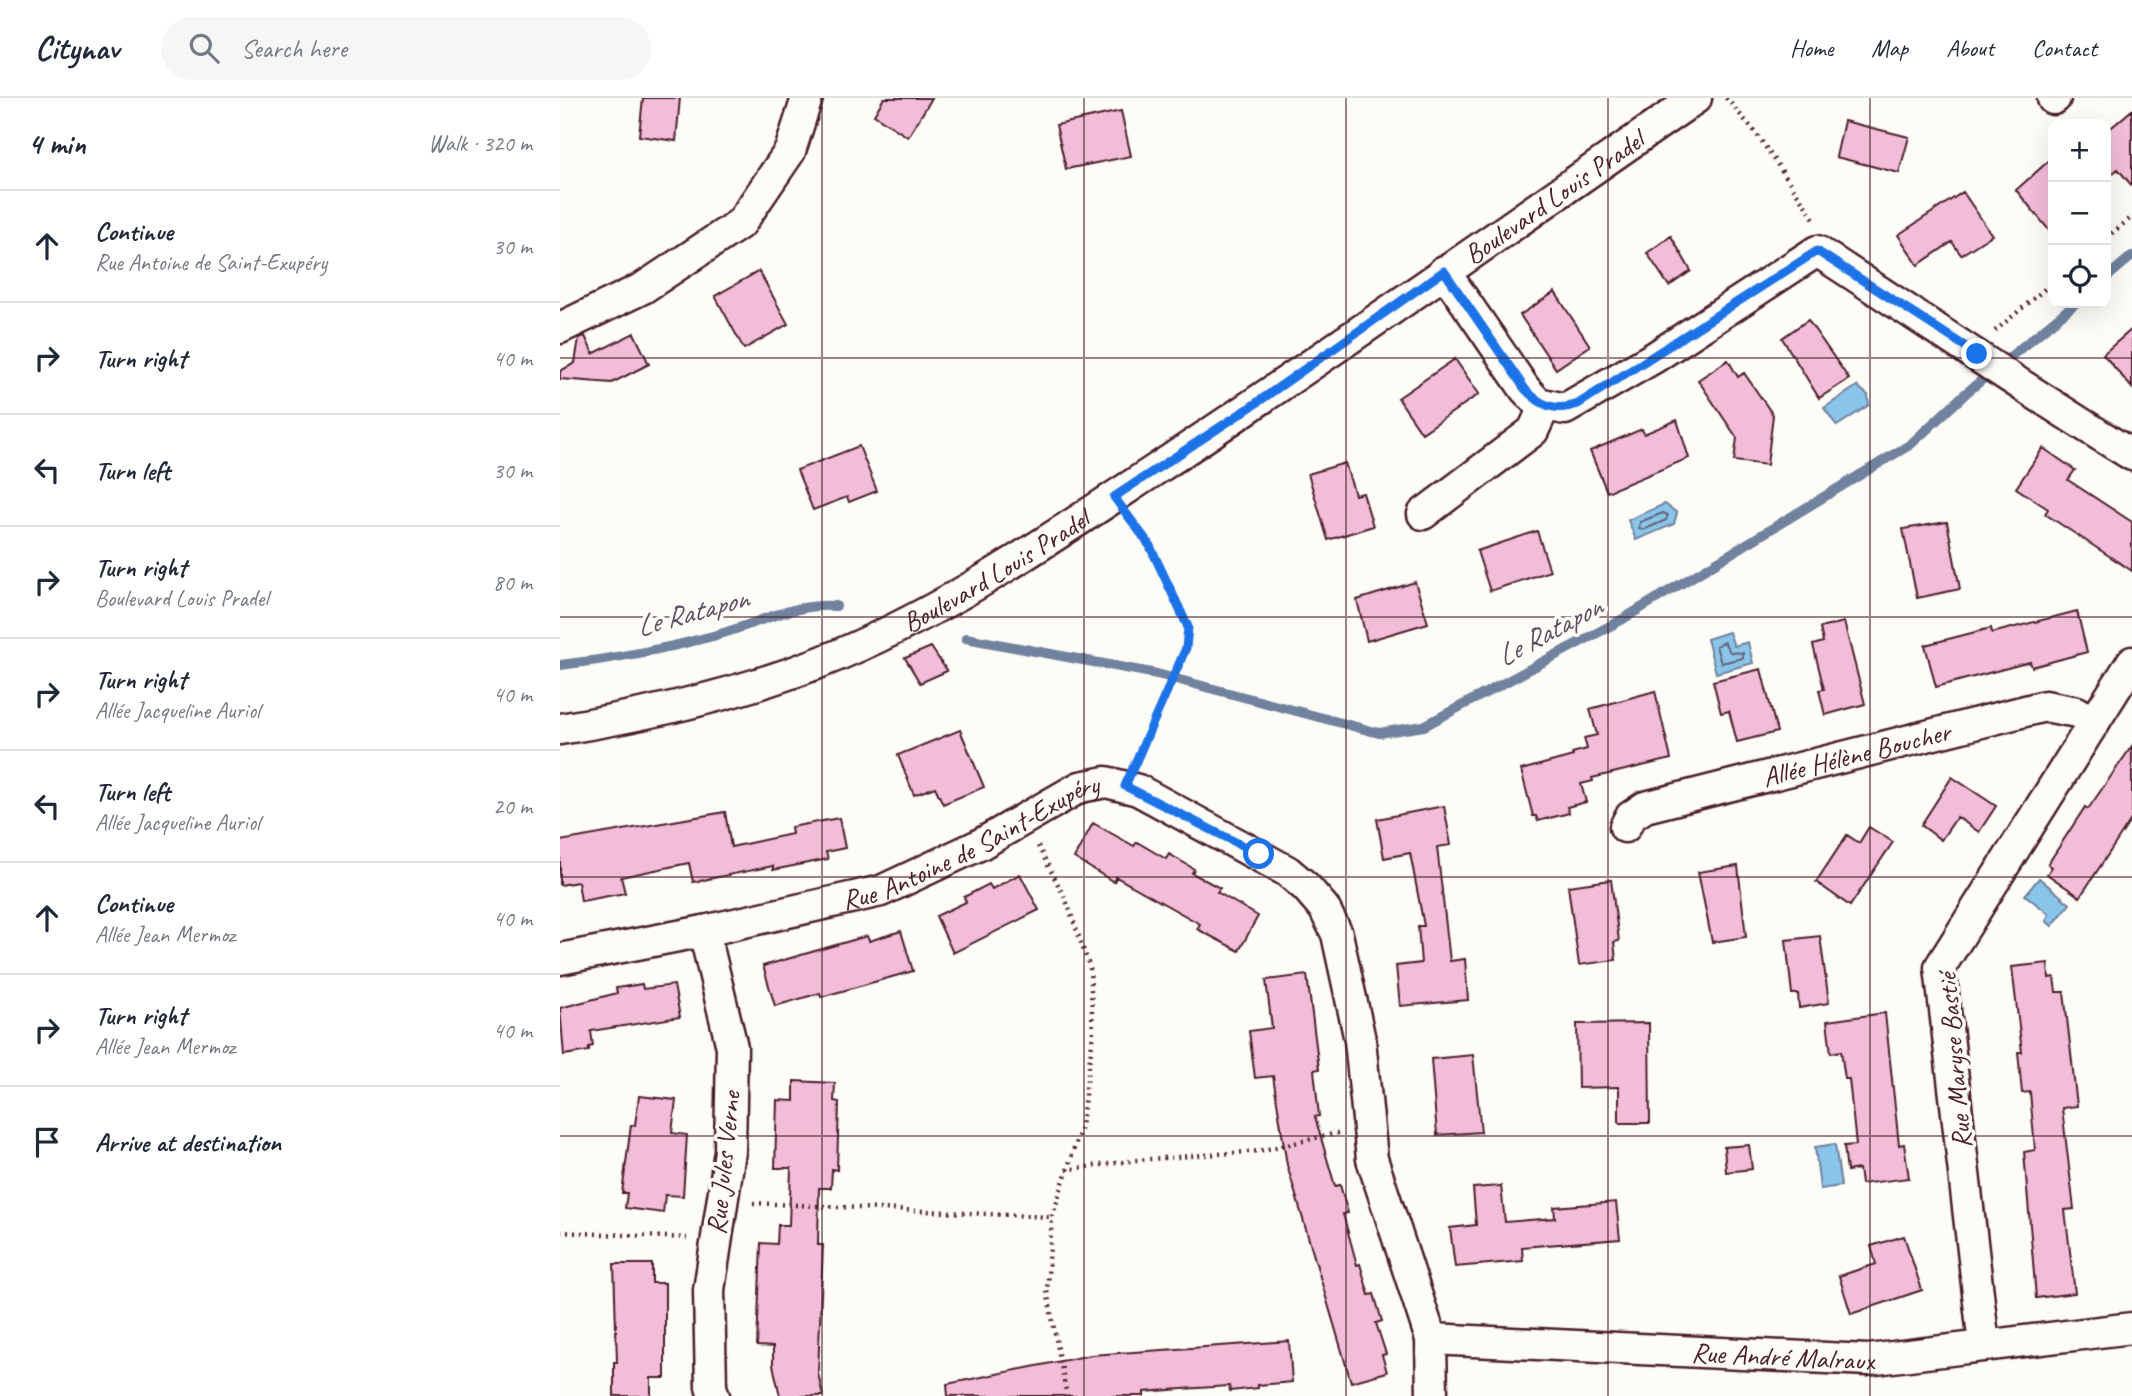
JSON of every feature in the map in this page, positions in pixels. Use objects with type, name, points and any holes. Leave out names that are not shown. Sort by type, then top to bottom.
[{"type":"street","points":[[560,328],[643,288],[741,223],[790,151],[807,98]]},
{"type":"street","name":"Boulevard Louis Pradel","points":[[560,729],[608,721],[725,694],[822,661],[906,622],[1001,571],[1255,404],[1696,98]]},
{"type":"street","points":[[1444,271],[1525,389],[1545,405],[1565,409],[1578,404],[1655,357],[1817,251],[1977,354],[2018,386],[2132,455]]},
{"type":"street","points":[[1423,514],[1533,431],[1545,405]]},
{"type":"street","name":"Rue Maryse Bastié","points":[[1984,1345],[1940,967],[2132,662]]},
{"type":"street","name":"Allée Hélène Boucher","points":[[1625,827],[1630,817],[1645,807],[2045,706],[2077,712],[2094,723]]},
{"type":"street","name":"Rue Antoine de Saint-Exupéry","points":[[560,959],[704,931],[881,891],[915,877],[1025,820],[1080,787],[1106,782],[1125,786],[1269,859],[1306,887],[1324,908],[1337,934],[1360,1040],[1372,1159],[1431,1339],[1432,1396]]},
{"type":"street","name":"Rue Jules Verne","points":[[704,931],[732,1047],[730,1151],[709,1290],[711,1387],[715,1396]]},
{"type":"street","name":"Rue André Malraux","points":[[1431,1339],[1868,1360],[2132,1328]]},
{"type":"path","points":[[1726,98],[1756,133],[1816,221],[1820,233],[1817,251]]},
{"type":"path","points":[[2111,234],[2132,217]]},
{"type":"path","points":[[1977,354],[1991,334],[2048,286]]},
{"type":"path","points":[[1114,497],[1149,544],[1188,627],[1186,648],[1125,786]]},
{"type":"path","points":[[1025,820],[1066,900],[1090,968],[1093,1035],[1081,1127],[1052,1217],[1047,1291],[1067,1396]]},
{"type":"path","points":[[1066,1170],[1137,1160],[1259,1151],[1368,1126]]},
{"type":"path","points":[[722,1202],[1052,1217]]},
{"type":"path","points":[[560,1232],[716,1240]]},
{"type":"water","points":[[1857,386],[1868,395],[1869,405],[1837,426],[1824,408]]},
{"type":"water","points":[[1665,504],[1677,513],[1674,524],[1636,540],[1628,520]]},
{"type":"water","points":[[1729,632],[1734,646],[1748,642],[1753,663],[1716,673],[1707,639]]},
{"type":"water","points":[[2039,878],[2070,904],[2052,926],[2046,921],[2049,914],[2025,895]]},
{"type":"water","points":[[1835,1144],[1841,1186],[1820,1189],[1815,1147]]},
{"type":"building","points":[[643,98],[680,98],[676,141],[639,136]]},
{"type":"building","points":[[884,98],[932,98],[908,137],[874,115]]},
{"type":"building","points":[[2132,110],[2132,186],[2118,169],[2111,175],[2111,128]]},
{"type":"building","points":[[1121,111],[1131,156],[1066,169],[1056,125]]},
{"type":"building","points":[[1844,121],[1909,137],[1899,173],[1836,157]]},
{"type":"building","points":[[2048,161],[2048,229],[2016,190]]},
{"type":"building","points":[[1963,192],[1992,235],[1961,255],[1952,242],[1918,265],[1898,235]]},
{"type":"building","points":[[1671,236],[1691,271],[1669,286],[1647,253]]},
{"type":"building","points":[[759,271],[788,324],[744,349],[715,296]]},
{"type":"building","points":[[1555,292],[1590,346],[1556,369],[1520,315]]},
{"type":"building","points":[[1808,320],[1849,379],[1819,398],[1782,338]]},
{"type":"building","points":[[2132,329],[2132,388],[2103,354]]},
{"type":"building","points":[[634,333],[649,364],[612,383],[560,379],[560,371],[575,363],[579,338],[585,336],[593,354]]},
{"type":"building","points":[[1455,359],[1479,394],[1422,433],[1398,398]]},
{"type":"building","points":[[1728,360],[1738,377],[1744,373],[1773,415],[1767,465],[1734,461],[1737,438],[1698,380]]},
{"type":"building","points":[[1677,420],[1689,458],[1607,492],[1590,451],[1642,429],[1644,434]]},
{"type":"building","points":[[859,446],[877,491],[849,502],[847,497],[813,510],[797,470]]},
{"type":"building","points":[[2043,448],[2075,470],[2068,480],[2132,522],[2132,571],[2045,514],[2048,509],[2016,488]]},
{"type":"building","points":[[1345,463],[1355,495],[1363,493],[1373,526],[1328,540],[1308,474]]},
{"type":"building","points":[[1947,522],[1960,589],[1917,598],[1903,529]]},
{"type":"building","points":[[1537,531],[1550,571],[1490,591],[1477,551]]},
{"type":"building","points":[[1415,582],[1428,623],[1367,641],[1357,600]]},
{"type":"building","points":[[2077,611],[2087,652],[2032,667],[2030,662],[1936,687],[1925,645],[1991,628],[1992,633]]},
{"type":"building","points":[[1844,622],[1865,704],[1825,715],[1819,690],[1824,689],[1813,645],[1823,642],[1820,628]]},
{"type":"building","points":[[931,647],[947,671],[920,683],[905,658]]},
{"type":"building","points":[[1761,669],[1777,732],[1737,742],[1729,711],[1721,713],[1713,681]]},
{"type":"building","points":[[1655,691],[1671,759],[1592,778],[1593,781],[1581,784],[1586,802],[1567,807],[1569,813],[1538,821],[1536,816],[1533,816],[1521,770],[1573,756],[1572,753],[1587,749],[1584,738],[1597,735],[1590,709]]},
{"type":"building","points":[[960,730],[984,787],[943,804],[935,787],[914,795],[898,755]]},
{"type":"building","points":[[2132,746],[2132,818],[2080,897],[2047,874],[2052,867],[2048,864],[2085,807],[2088,809]]},
{"type":"building","points":[[1952,777],[1996,806],[1979,832],[1957,817],[1941,840],[1921,825]]},
{"type":"building","points":[[1444,806],[1451,845],[1437,847],[1450,961],[1465,959],[1468,1000],[1400,1006],[1396,966],[1421,963],[1418,926],[1424,926],[1410,853],[1384,858],[1377,819]]},
{"type":"building","points":[[725,812],[731,847],[792,834],[791,827],[839,818],[845,848],[826,852],[828,859],[773,870],[773,866],[693,882],[689,863],[621,877],[625,893],[581,901],[578,882],[560,885],[560,841]]},
{"type":"building","points":[[1093,823],[1134,846],[1137,842],[1166,859],[1169,854],[1194,869],[1192,873],[1220,888],[1217,892],[1258,916],[1239,951],[1197,929],[1200,924],[1116,877],[1114,882],[1074,858]]},
{"type":"building","points":[[1869,827],[1893,842],[1850,906],[1816,882],[1847,835],[1859,843]]},
{"type":"building","points":[[1738,866],[1746,937],[1712,942],[1698,872]]},
{"type":"building","points":[[1020,874],[1039,910],[953,953],[936,916],[966,902],[964,897],[989,884],[992,889]]},
{"type":"building","points":[[1611,880],[1619,941],[1614,942],[1616,960],[1579,965],[1568,886]]},
{"type":"building","points":[[901,931],[913,971],[821,997],[820,993],[775,1006],[763,966],[867,936],[869,941]]},
{"type":"building","points":[[1820,936],[1829,1003],[1799,1008],[1798,994],[1792,994],[1786,940]]},
{"type":"building","points":[[2048,963],[2049,978],[2054,977],[2056,992],[2064,992],[2077,1106],[2062,1108],[2074,1209],[2065,1210],[2075,1293],[2036,1298],[2024,1152],[2035,1150],[2030,1092],[2022,1093],[2018,1052],[2022,1052],[2012,967]]},
{"type":"building","points":[[1307,975],[1319,1069],[1314,1070],[1319,1116],[1315,1117],[1335,1186],[1340,1185],[1348,1213],[1343,1214],[1357,1265],[1360,1264],[1369,1295],[1374,1294],[1382,1321],[1376,1323],[1386,1354],[1382,1355],[1387,1372],[1351,1382],[1287,1165],[1273,1076],[1255,1078],[1249,1031],[1272,1028],[1266,980]]},
{"type":"building","points":[[642,984],[643,989],[674,985],[680,1017],[591,1031],[593,1046],[589,1047],[589,1051],[564,1055],[560,1008],[617,993],[616,988]]},
{"type":"building","points":[[1885,1013],[1899,1145],[1904,1144],[1909,1178],[1861,1184],[1859,1169],[1847,1171],[1844,1146],[1856,1145],[1849,1079],[1845,1079],[1841,1051],[1831,1053],[1827,1021]]},
{"type":"building","points":[[1649,1023],[1650,1123],[1619,1123],[1619,1087],[1578,1088],[1577,1024]]},
{"type":"building","points":[[1473,1055],[1481,1132],[1437,1135],[1431,1059]]},
{"type":"building","points":[[794,1081],[835,1083],[834,1101],[839,1102],[837,1170],[832,1169],[831,1188],[819,1188],[818,1245],[823,1245],[818,1373],[823,1396],[780,1396],[773,1365],[773,1347],[757,1346],[761,1243],[777,1244],[778,1225],[789,1225],[791,1168],[775,1168],[777,1100],[794,1101]]},
{"type":"building","points":[[639,1096],[676,1100],[672,1133],[687,1135],[683,1196],[665,1195],[663,1213],[625,1208],[627,1193],[622,1193],[631,1125],[635,1125]]},
{"type":"building","points":[[1749,1145],[1752,1169],[1726,1172],[1724,1147]]},
{"type":"building","points":[[1501,1186],[1505,1222],[1555,1218],[1554,1207],[1616,1202],[1620,1239],[1522,1247],[1523,1261],[1455,1267],[1450,1228],[1476,1225],[1473,1188]]},
{"type":"building","points":[[1904,1236],[1922,1290],[1851,1314],[1839,1276],[1876,1264],[1871,1246]]},
{"type":"building","points":[[614,1264],[652,1264],[652,1283],[665,1283],[665,1378],[651,1378],[651,1396],[614,1396],[614,1362],[617,1362]]},
{"type":"building","points":[[1289,1341],[1292,1382],[1258,1385],[1258,1388],[1230,1391],[1229,1386],[1182,1389],[1144,1392],[1144,1396],[948,1396],[947,1384],[1091,1355]]},
{"type":"waterway","name":"Le Ratapon","points":[[2111,274],[2132,256]]},
{"type":"waterway","name":"Le Ratapon","points":[[966,638],[1157,674],[1379,733],[1424,726],[1623,619],[1911,444],[1966,393],[2070,308]]},
{"type":"waterway","name":"Le Ratapon","points":[[560,665],[656,650],[713,636],[788,611],[836,606]]},
{"type":"route","points":[[1259,854],[1138,790],[1125,786],[1186,648],[1188,627],[1149,544],[1114,497],[1255,404],[1444,271],[1525,389],[1538,402],[1552,408],[1565,409],[1578,404],[1817,251],[1977,354]]}]
